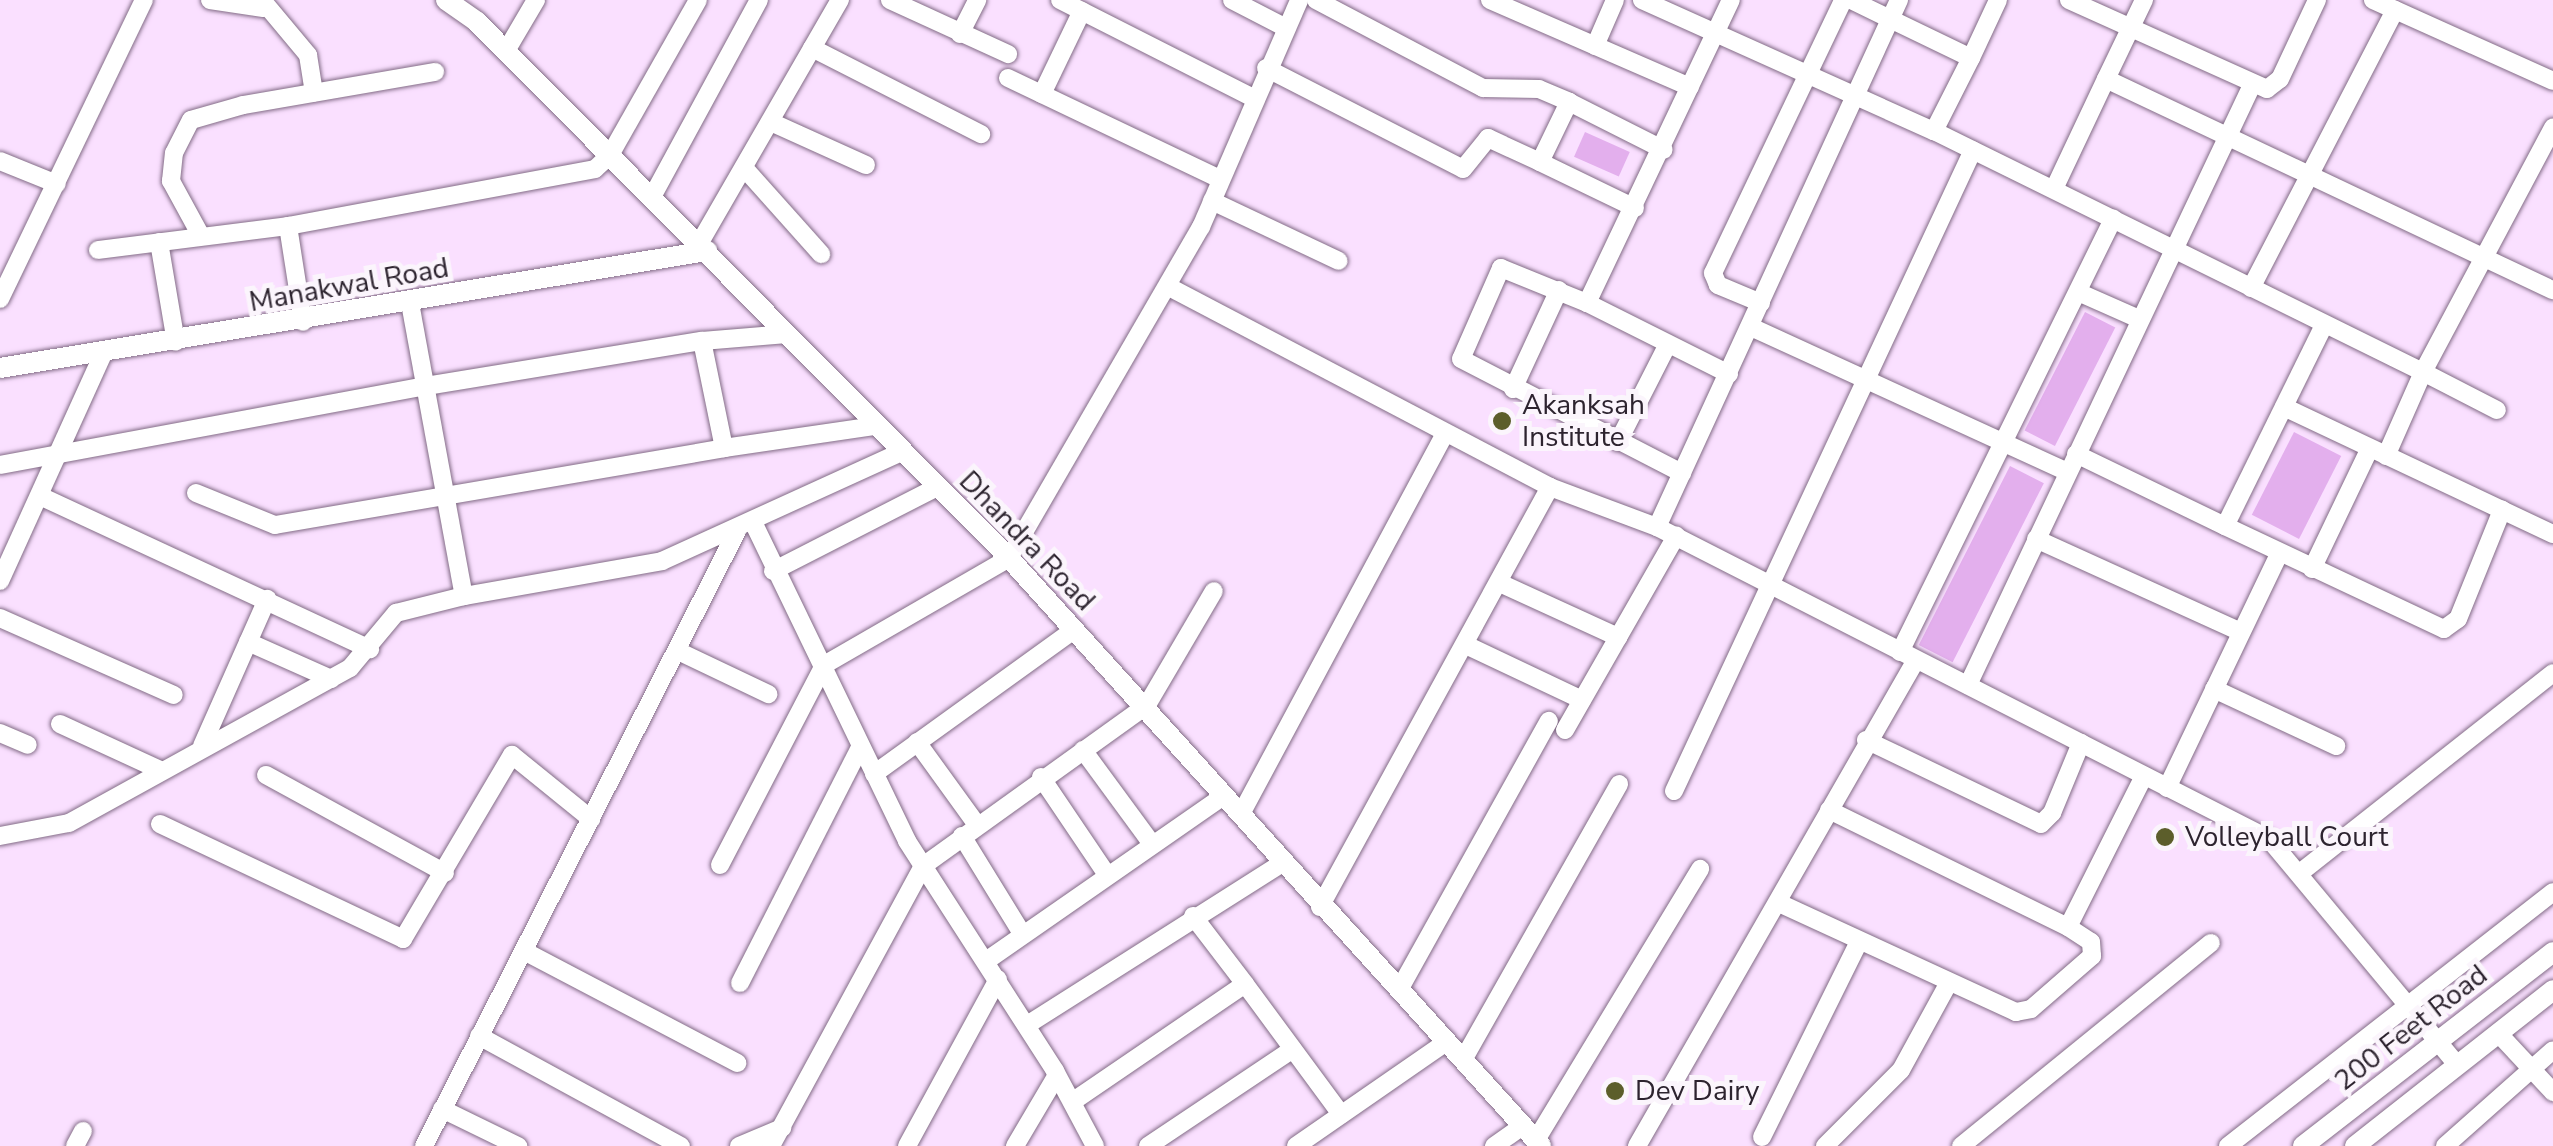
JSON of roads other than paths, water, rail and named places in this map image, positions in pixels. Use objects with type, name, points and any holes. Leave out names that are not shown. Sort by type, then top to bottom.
[{"type":"street","points":[[1,294],[144,0]]},
{"type":"street","points":[[210,0],[262,4],[308,55],[314,93]]},
{"type":"street","name":"Dhandra Road","points":[[446,0],[506,51],[1008,558],[1148,705],[1320,907],[1533,1137]]},
{"type":"street","points":[[506,51],[536,0]]},
{"type":"street","points":[[98,250],[288,226],[594,168],[610,155],[698,0]]},
{"type":"street","points":[[652,197],[760,0]]},
{"type":"street","points":[[703,247],[840,0]]},
{"type":"street","points":[[890,0],[1008,54]]},
{"type":"street","points":[[960,34],[977,0]]},
{"type":"street","points":[[1060,0],[1255,99]]},
{"type":"street","points":[[1232,0],[1286,28]]},
{"type":"street","points":[[720,865],[824,665],[1008,558],[1169,287],[1212,200],[1266,68],[1299,0]]},
{"type":"street","points":[[1316,0],[1483,88],[1539,89],[1664,150]]},
{"type":"street","points":[[1490,0],[1690,88]]},
{"type":"street","points":[[1595,46],[1615,0]]},
{"type":"street","points":[[1642,0],[1934,130],[2497,410]]},
{"type":"street","points":[[1588,303],[1664,150],[1731,0]]},
{"type":"street","points":[[1761,302],[1718,284],[1712,273],[1847,0],[1971,58]]},
{"type":"street","points":[[1656,526],[1751,327],[1852,93],[1898,0]]},
{"type":"street","points":[[1934,130],[1998,0]]},
{"type":"street","points":[[2069,0],[2266,89],[2280,79],[2317,0]]},
{"type":"street","points":[[2054,188],[2144,0]]},
{"type":"street","points":[[2373,0],[2553,82]]},
{"type":"street","points":[[2251,288],[2395,10]]},
{"type":"street","points":[[1042,94],[1082,11]]},
{"type":"street","points":[[812,48],[982,134]]},
{"type":"street","points":[[1266,68],[1463,170],[1488,138],[1635,208]]},
{"type":"street","points":[[201,236],[171,180],[184,127],[228,108],[435,72]]},
{"type":"street","points":[[1008,78],[1220,179]]},
{"type":"street","points":[[2106,79],[2226,132],[2553,290]]},
{"type":"street","points":[[1968,685],[2252,84]]},
{"type":"street","points":[[1540,162],[1569,102]]},
{"type":"street","points":[[773,123],[866,165]]},
{"type":"street","points":[[2312,569],[2488,259],[2553,127]]},
{"type":"street","points":[[1674,791],[1973,150]]},
{"type":"street","points":[[0,161],[57,184]]},
{"type":"street","points":[[746,170],[821,254]]},
{"type":"street","points":[[1212,200],[1339,261]]},
{"type":"street","points":[[1637,1146],[1779,903],[1866,740],[2113,219]]},
{"type":"street","points":[[288,226],[303,322]]},
{"type":"street","points":[[159,242],[176,342]]},
{"type":"street","name":"Manakwal Road","points":[[0,368],[303,322],[703,247]]},
{"type":"street","points":[[1682,473],[1461,359],[1496,273],[1512,267],[1728,374]]},
{"type":"street","points":[[1169,287],[1550,486],[1656,526],[2270,839],[2457,1065]]},
{"type":"street","points":[[1513,388],[1560,290]]},
{"type":"street","points":[[2078,292],[2139,320]]},
{"type":"street","points":[[410,303],[464,596]]},
{"type":"street","points":[[2224,526],[2324,324]]},
{"type":"street","points":[[1751,327],[2068,472]]},
{"type":"street","points":[[0,465],[426,386],[702,341],[787,334]]},
{"type":"street","points":[[702,341],[724,448]]},
{"type":"street","points":[[1618,442],[1668,344]]},
{"type":"street","points":[[0,581],[104,354]]},
{"type":"street","points":[[2284,407],[2553,534]]},
{"type":"street","points":[[196,493],[274,524],[875,426]]},
{"type":"street","points":[[1241,814],[1445,433]]},
{"type":"street","points":[[0,836],[69,823],[202,746],[331,679],[370,649],[396,613],[464,596],[662,561],[745,527],[900,452]]},
{"type":"street","points":[[2076,454],[2435,628],[2452,627],[2502,510]]},
{"type":"street","points":[[1320,907],[1502,584],[1550,486]]},
{"type":"street","points":[[773,571],[937,487]]},
{"type":"street","points":[[40,496],[370,649]]},
{"type":"street","points":[[745,527],[824,665],[860,747],[923,866],[1058,1075],[1095,1146]]},
{"type":"street","points":[[424,1146],[590,818],[745,527]]},
{"type":"street","points":[[1399,990],[1557,726],[1582,700],[1676,536]]},
{"type":"street","points":[[2036,539],[2241,632]]},
{"type":"street","points":[[2167,788],[2279,554]]},
{"type":"street","points":[[1502,584],[1618,637]]},
{"type":"street","points":[[771,1146],[923,866],[1041,777],[1148,705],[1214,591]]},
{"type":"street","points":[[202,746],[267,599]]},
{"type":"street","points":[[0,618],[174,695]]},
{"type":"street","points":[[874,774],[1074,630]]},
{"type":"street","points":[[248,642],[331,679]]},
{"type":"street","points":[[1468,646],[1582,700]]},
{"type":"street","points":[[680,652],[768,694]]},
{"type":"street","points":[[2301,872],[2553,673]]},
{"type":"street","points":[[2214,688],[2336,746]]},
{"type":"street","points":[[60,724],[160,770]]},
{"type":"street","points":[[0,733],[28,745]]},
{"type":"street","points":[[1866,740],[2041,824],[2052,813],[2081,743]]},
{"type":"street","points":[[917,742],[970,830],[1023,935]]},
{"type":"street","points":[[740,984],[860,747]]},
{"type":"street","points":[[1083,750],[1152,844]]},
{"type":"street","points":[[160,824],[403,939],[512,755],[590,818]]},
{"type":"street","points":[[266,775],[445,873]]},
{"type":"street","points":[[2068,927],[2144,776]]},
{"type":"street","points":[[1041,777],[1108,874]]},
{"type":"street","points":[[1463,1060],[1619,784]]},
{"type":"street","points":[[986,961],[1223,796]]},
{"type":"street","points":[[1779,903],[2008,1010],[2031,1010],[2092,956],[2091,942],[2068,927],[1829,810]]},
{"type":"street","points":[[1027,1025],[1193,916],[1284,862]]},
{"type":"street","points":[[1494,1146],[1533,1137],[1700,869]]},
{"type":"street","points":[[2233,1144],[2553,892]]},
{"type":"street","points":[[1193,916],[1341,1114]]},
{"type":"street","points":[[1762,1136],[1859,942]]},
{"type":"street","points":[[1961,1146],[2212,943]]},
{"type":"street","points":[[524,951],[737,1063]]},
{"type":"street","name":"200 Feet Road","points":[[2303,1146],[2553,952]]},
{"type":"street","points":[[906,1146],[998,979]]},
{"type":"street","points":[[1072,1102],[1245,984]]},
{"type":"street","points":[[1824,1146],[1888,1086],[1948,984]]},
{"type":"street","points":[[2355,1146],[2553,990]]},
{"type":"street","points":[[2498,1033],[2553,1092]]},
{"type":"street","points":[[479,1036],[680,1146]]},
{"type":"street","points":[[1296,1146],[1446,1042]]},
{"type":"street","points":[[1148,1146],[1293,1048]]},
{"type":"street","points":[[2445,1146],[2553,1050]]},
{"type":"street","points":[[1015,1146],[1058,1075]]},
{"type":"street","points":[[442,1109],[518,1146]]},
{"type":"street","points":[[739,1146],[782,1128]]},
{"type":"place","name":"Akanksah Institute","points":[[1502,421]]},
{"type":"place","name":"Volleyball Court","points":[[2165,837]]},
{"type":"place","name":"Dev Dairy","points":[[1615,1091]]}]
